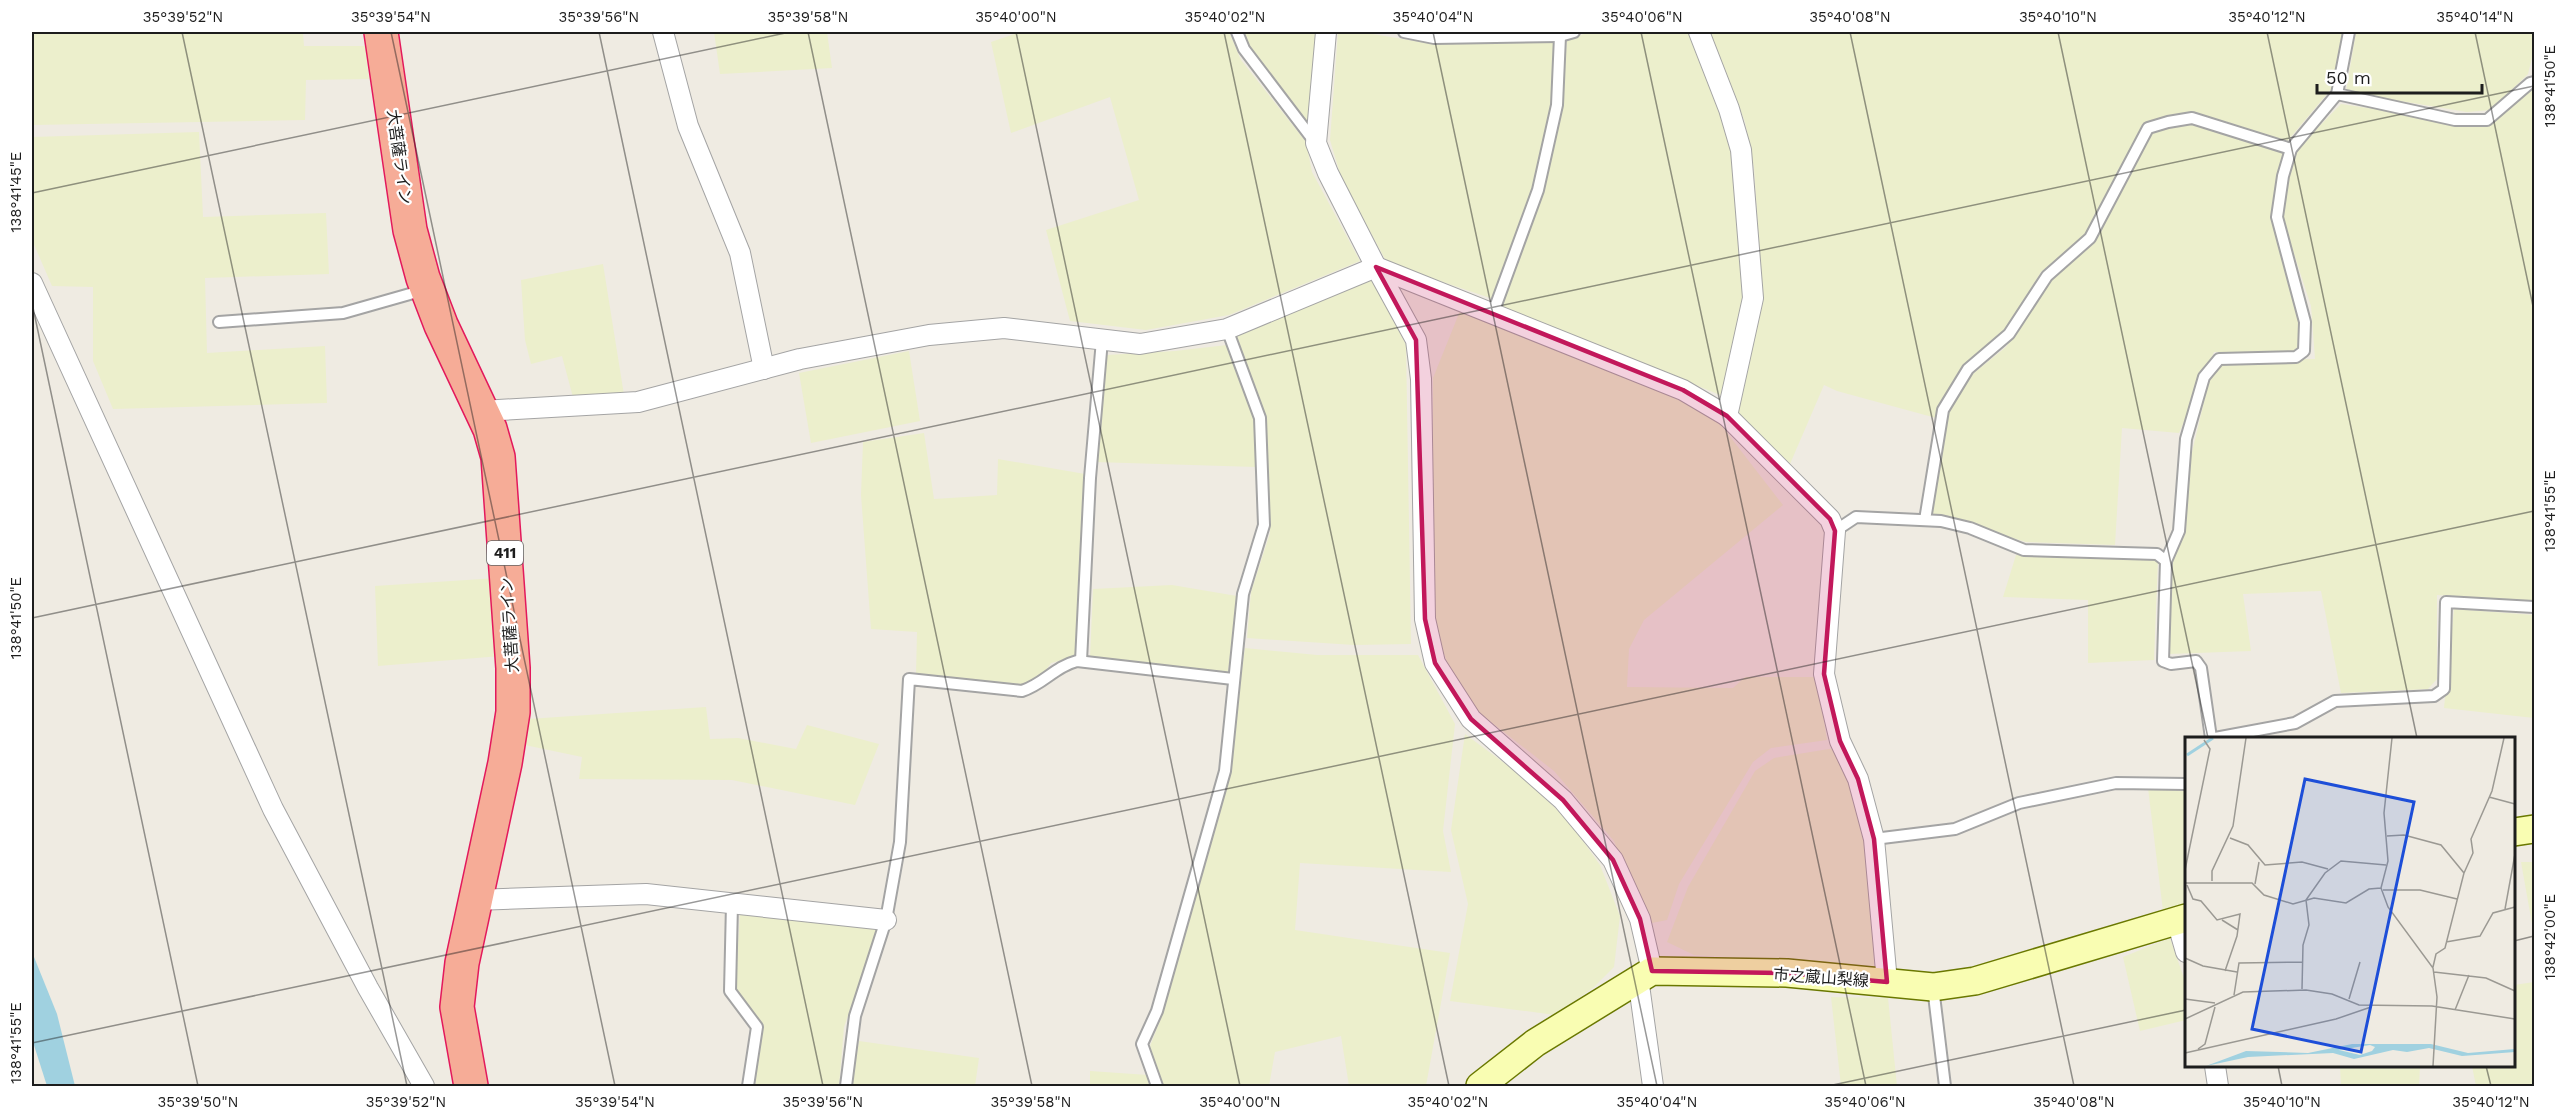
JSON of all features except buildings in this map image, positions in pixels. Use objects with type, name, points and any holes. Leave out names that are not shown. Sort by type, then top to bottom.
[{"type":"highway","name":"大菩薩ライン","points":[[381,32],[410,230],[427,289],[482,411],[498,457],[513,668],[513,712],[505,763],[462,963],[458,1007],[471,1086]]},
{"type":"main road","points":[[2515,832],[2535,829]]},
{"type":"main road","name":"市之蔵山梨線","points":[[1645,975],[1787,973],[1933,987],[1975,981],[2182,919]]},
{"type":"main road","points":[[1480,1086],[1535,1043],[1645,975]]},
{"type":"street","points":[[663,32],[688,126],[740,253],[764,369]]},
{"type":"street","points":[[1326,32],[1316,143],[1328,173],[1416,340],[1421,379],[1425,619],[1435,663],[1471,719],[1563,800],[1613,860],[1640,919],[1653,1086]]},
{"type":"street","points":[[1699,32],[1729,109],[1741,150],[1753,298],[1727,416]]},
{"type":"street","points":[[482,411],[638,402],[800,359],[929,335],[1004,328],[1140,344],[1227,329],[1376,267],[1683,390],[1727,416],[1830,519],[1835,531],[1824,674],[1840,741],[1858,779],[1874,839],[1887,982]]},
{"type":"street","points":[[32,283],[273,809],[368,988],[424,1086]]},
{"type":"street","points":[[475,900],[646,894],[886,920]]},
{"type":"street","points":[[2182,919],[2185,939]]},
{"type":"street","points":[[2215,1067],[2218,1086]]},
{"type":"lane","points":[[1237,32],[1244,49],[1316,143]]},
{"type":"lane","points":[[1404,32],[1434,38],[1560,36],[1574,32]]},
{"type":"lane","points":[[2211,737],[2201,668],[2196,661],[2171,664],[2163,661],[2166,561],[2179,531],[2186,439],[2204,377],[2220,359],[2296,357],[2304,351],[2305,322],[2277,217],[2283,176],[2291,149],[2337,94],[2349,32]]},
{"type":"lane","points":[[1493,313],[1538,190],[1557,105],[1560,36]]},
{"type":"lane","points":[[2337,94],[2455,120],[2487,120],[2530,83],[2535,82]]},
{"type":"lane","points":[[1925,520],[1943,410],[1968,369],[2009,334],[2047,276],[2090,238],[2148,128],[2192,118],[2291,149]]},
{"type":"lane","points":[[219,322],[343,313],[427,289]]},
{"type":"lane","points":[[1156,1086],[1143,1044],[1157,1011],[1225,771],[1243,594],[1264,525],[1260,418],[1227,329]]},
{"type":"lane","points":[[1081,661],[1090,478],[1102,340]]},
{"type":"lane","points":[[1835,531],[1856,517],[1941,521],[1970,528],[2024,550],[2157,554],[2166,561]]},
{"type":"lane","points":[[2221,737],[2295,723],[2335,701],[2434,696],[2444,689],[2446,602],[2535,607]]},
{"type":"lane","points":[[846,1086],[855,1016],[886,920],[900,842],[909,679],[1022,691],[1036,687],[1060,665],[1081,661],[1233,679]]},
{"type":"lane","points":[[1874,839],[1955,829],[2019,803],[2116,783],[2185,784]]},
{"type":"lane","points":[[732,904],[730,991],[757,1027],[748,1086]]},
{"type":"lane","points":[[1933,987],[1945,1086]]},
{"type":"highlighted area","points":[[1376,267],[1683,390],[1727,416],[1830,519],[1835,531],[1824,674],[1840,741],[1858,779],[1874,839],[1887,982],[1787,973],[1652,971],[1640,919],[1613,860],[1563,800],[1471,719],[1435,663],[1425,619],[1416,340]]},
{"type":"green space","points":[[32,32],[303,32],[304,46],[365,46],[369,79],[306,80],[305,120],[32,125]]},
{"type":"green space","points":[[714,32],[827,32],[832,68],[720,74]]},
{"type":"green space","points":[[1020,32],[1229,32],[1241,60],[1306,142],[1312,172],[1360,261],[1229,315],[1146,330],[1070,321],[1046,230],[1139,200],[1110,97],[1011,133],[991,42]]},
{"type":"green space","points":[[1243,32],[1316,32],[1308,126],[1249,47]]},
{"type":"green space","points":[[1338,32],[1361,32],[1426,43],[1556,41],[1552,99],[1533,186],[1493,299],[1387,263],[1341,177],[1330,140]]},
{"type":"green space","points":[[1588,32],[1691,32],[1723,110],[1736,179],[1746,293],[1725,397],[1502,306],[1548,173],[1561,108],[1567,41]]},
{"type":"green space","points":[[1709,32],[2343,32],[2332,88],[2285,144],[2194,114],[2147,121],[2105,208],[2088,234],[2041,272],[2006,328],[1963,368],[1936,418],[1837,391],[1824,385],[1790,464],[1736,412],[1763,302],[1754,168],[1745,122]]},
{"type":"green space","points":[[2356,32],[2534,32],[2534,50],[2528,74],[2491,110],[2467,112],[2346,92]]},
{"type":"green space","points":[[2534,86],[2534,601],[2437,595],[2437,679],[2428,689],[2341,693],[2321,591],[2243,594],[2251,651],[2169,654],[2171,560],[2185,534],[2187,473],[2209,381],[2215,366],[2224,360],[2315,359],[2311,306],[2282,217],[2292,154],[2341,104],[2461,122],[2493,122]]},
{"type":"green space","points":[[2190,122],[2285,152],[2273,215],[2302,324],[2299,346],[2294,353],[2214,352],[2179,433],[2122,428],[2115,545],[2026,542],[1932,514],[1946,413],[1969,377],[2006,347],[2051,280],[2098,236],[2144,137],[2157,130]]},
{"type":"green space","points":[[199,132],[203,217],[326,213],[329,274],[205,278],[207,353],[325,346],[327,403],[113,409],[93,361],[93,287],[52,286],[32,240],[32,137]]},
{"type":"green space","points":[[603,264],[624,395],[574,401],[562,356],[531,364],[525,340],[521,280]]},
{"type":"green space","points":[[1372,277],[1406,345],[1411,644],[1354,645],[1247,638],[1251,592],[1270,533],[1266,418],[1236,334]]},
{"type":"green space","points":[[1460,311],[1683,399],[1721,425],[1783,505],[1644,620],[1629,649],[1627,687],[1733,688],[1745,677],[1817,677],[1827,740],[1771,748],[1753,762],[1679,884],[1667,920],[1647,924],[1614,841],[1554,771],[1477,711],[1447,662],[1433,624],[1433,378]]},
{"type":"green space","points":[[1227,345],[1254,418],[1256,467],[1095,462],[1107,355]]},
{"type":"green space","points":[[909,351],[920,421],[811,443],[799,373]]},
{"type":"green space","points":[[924,433],[934,499],[997,495],[998,459],[1085,474],[1077,656],[1051,663],[1039,680],[1027,686],[1012,687],[916,674],[917,632],[871,629],[861,495],[863,442]]},
{"type":"green space","points":[[2016,555],[2158,560],[2154,660],[2088,663],[2088,600],[2003,597]]},
{"type":"green space","points":[[497,578],[501,656],[378,666],[375,586]]},
{"type":"green space","points":[[1172,585],[1237,596],[1228,672],[1090,657],[1093,589]]},
{"type":"green space","points":[[2454,609],[2534,615],[2534,718],[2444,708]]},
{"type":"green space","points":[[1245,648],[1317,655],[1418,655],[1455,724],[1443,831],[1451,872],[1300,863],[1295,930],[1450,953],[1426,1086],[1349,1086],[1341,1036],[1275,1052],[1269,1086],[1162,1086],[1150,1046],[1160,1021],[1223,803]]},
{"type":"green space","points":[[706,707],[710,739],[738,738],[796,749],[807,725],[879,744],[855,805],[732,780],[579,779],[582,757],[520,744],[528,719]]},
{"type":"green space","points":[[1465,734],[1519,774],[1568,820],[1600,865],[1620,916],[1614,967],[1594,987],[1555,1015],[1450,1001],[1468,904],[1451,830]]},
{"type":"green space","points":[[1835,748],[1855,783],[1872,880],[1874,966],[1694,955],[1667,942],[1688,887],[1755,771],[1774,758]]},
{"type":"green space","points":[[2148,788],[2185,791],[2185,904],[2163,911]]},
{"type":"green space","points":[[2521,862],[2534,862],[2534,935]]},
{"type":"green space","points":[[740,913],[880,927],[844,1027],[839,1086],[755,1086],[762,1026],[735,991]]},
{"type":"green space","points":[[2170,938],[2185,981],[2185,1020],[2140,1031],[2123,957]]},
{"type":"green space","points":[[2534,982],[2534,1086],[2476,1086],[2472,1067],[2515,1067],[2515,985]]},
{"type":"green space","points":[[1831,997],[1888,998],[1897,1086],[1841,1086]]},
{"type":"green space","points":[[859,1041],[979,1058],[975,1086],[852,1086]]},
{"type":"green space","points":[[2340,1067],[2420,1067],[2419,1086],[2341,1086]]},
{"type":"green space","points":[[1090,1071],[1148,1075],[1150,1086],[1090,1086]]},
{"type":"water","points":[[32,952],[57,1014],[75,1086],[47,1086],[32,1039]]}]
